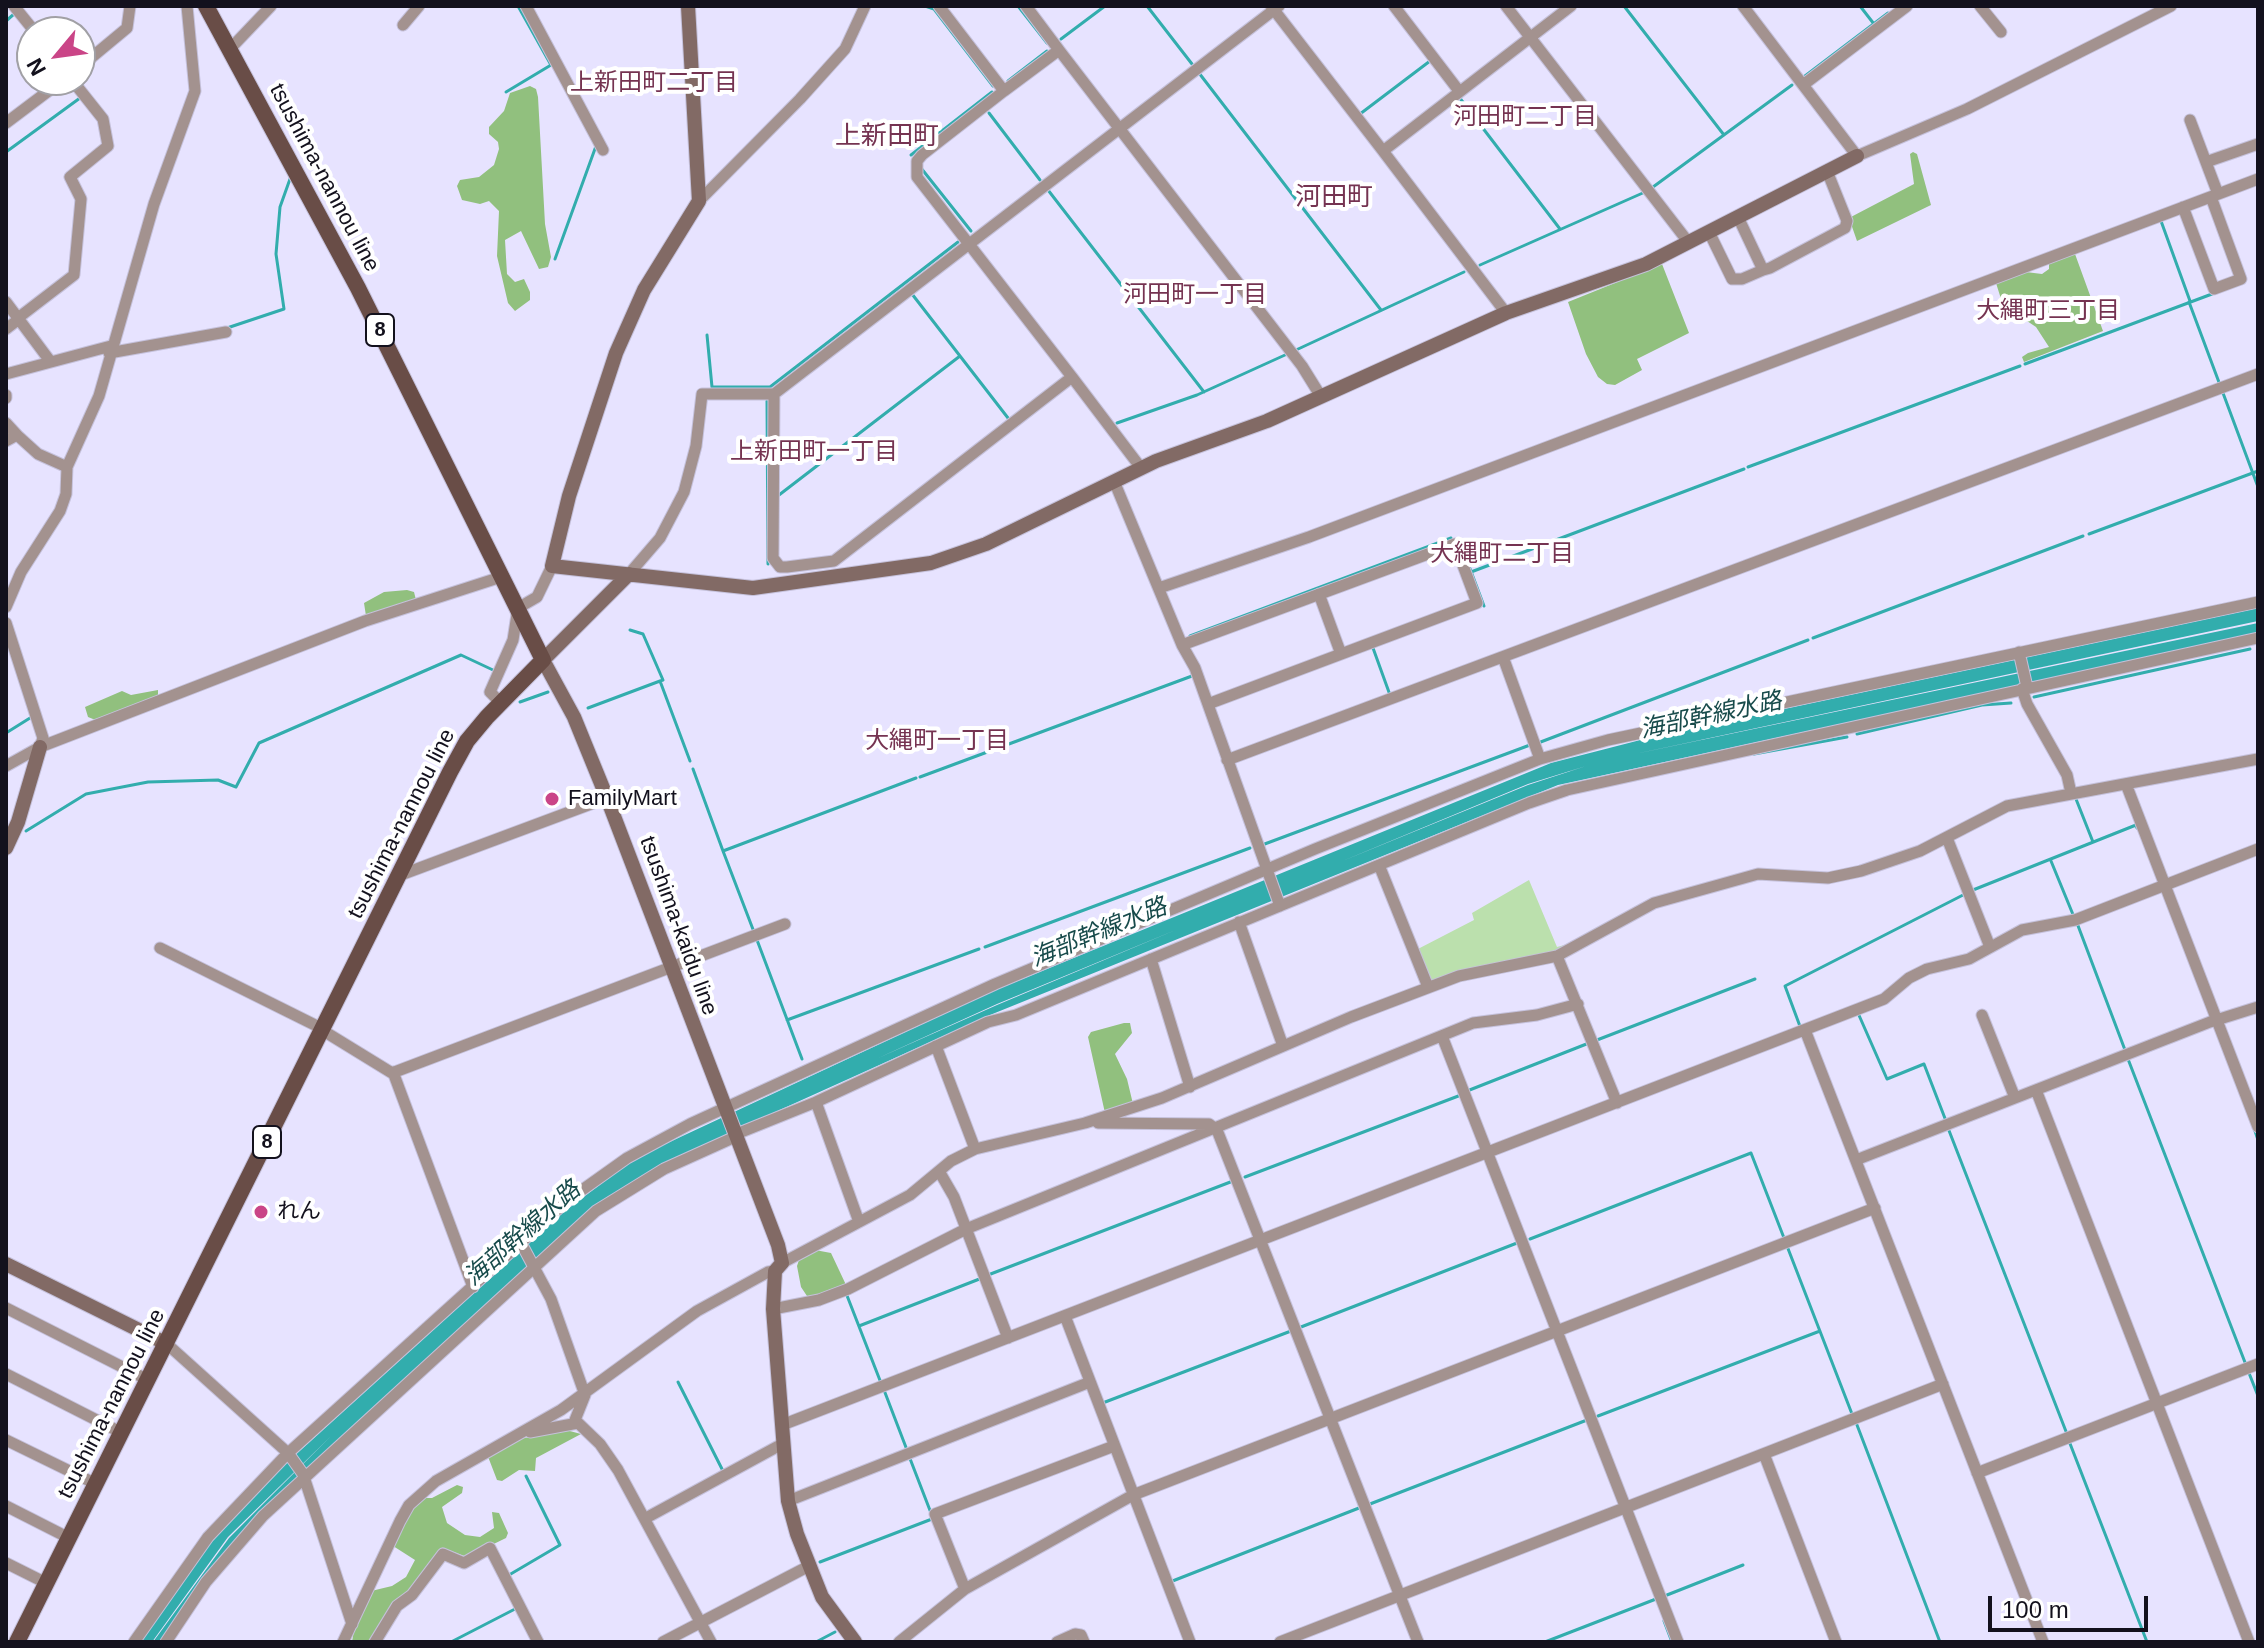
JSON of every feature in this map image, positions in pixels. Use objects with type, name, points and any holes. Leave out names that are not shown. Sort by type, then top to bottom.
[{"type":"main road","name":"tsushima-nannou line","points":[[17,1642],[467,741],[543,660],[358,288],[206,6]]},
{"type":"main road","points":[[688,6],[699,201],[644,290],[616,353],[569,496],[552,566],[753,588],[908,567],[986,544],[1141,468],[1267,421],[1506,313],[1608,279],[1689,243],[1857,156]]},
{"type":"main road","points":[[543,660],[629,574]]},
{"type":"main road","name":"tsushima-kaidu line","points":[[543,660],[574,717],[607,798],[734,1136],[779,1267],[773,1309],[788,1501],[822,1597],[855,1642]]},
{"type":"main road","points":[[6,848],[18,822],[40,747]]},
{"type":"main road","points":[[6,1264],[167,1344]]},
{"type":"street","points":[[96,54],[127,28],[130,6]]},
{"type":"street","points":[[6,607],[21,572],[60,511],[66,494],[67,467],[99,396],[154,204],[195,91],[187,6]]},
{"type":"street","points":[[229,50],[271,6]]},
{"type":"street","points":[[403,25],[419,6]]},
{"type":"street","points":[[526,6],[603,150]]},
{"type":"street","points":[[699,201],[845,49],[865,6]]},
{"type":"street","points":[[939,6],[1004,91]]},
{"type":"street","points":[[1026,6],[1320,395]]},
{"type":"street","points":[[1394,6],[1459,91]]},
{"type":"street","points":[[1506,6],[1689,243]]},
{"type":"street","points":[[1383,151],[1571,6]]},
{"type":"street","points":[[1743,6],[1857,156],[1967,109],[2171,6]]},
{"type":"street","points":[[1803,85],[1907,6]]},
{"type":"street","points":[[1980,6],[2001,32]]},
{"type":"street","points":[[629,574],[660,538],[684,492],[696,446],[702,394],[774,394],[1275,7],[1506,313]]},
{"type":"street","points":[[1059,50],[917,161],[917,177],[1141,468]]},
{"type":"street","points":[[6,123],[42,96]]},
{"type":"street","points":[[6,329],[74,275],[81,199],[70,177],[108,146],[103,119],[85,96]]},
{"type":"street","points":[[2183,207],[2214,289],[2241,279],[2206,162],[2190,120]]},
{"type":"street","points":[[2206,162],[2258,144]]},
{"type":"street","points":[[1709,232],[1732,279],[1742,279],[1845,228],[1847,221],[1827,171]]},
{"type":"street","points":[[1159,588],[1309,537],[2258,179]]},
{"type":"street","points":[[1738,217],[1763,270]]},
{"type":"street","points":[[6,302],[50,361]]},
{"type":"street","points":[[6,374],[50,361],[226,332]]},
{"type":"street","points":[[1227,760],[2258,374]]},
{"type":"street","points":[[774,394],[773,558],[780,567],[787,567],[834,561],[1072,377]]},
{"type":"street","points":[[6,423],[12,438],[67,467]]},
{"type":"street","points":[[1114,481],[1182,645],[1195,668],[1280,906]]},
{"type":"street","points":[[1182,645],[1455,544],[1477,603],[1208,704]]},
{"type":"street","points":[[501,703],[490,692],[513,640],[518,608],[537,597],[552,566]]},
{"type":"street","points":[[6,766],[40,747],[365,621],[501,577]]},
{"type":"street","points":[[1319,594],[1341,654]]},
{"type":"street","points":[[134,1642],[208,1537],[289,1454],[568,1200],[627,1158],[995,984],[1540,759],[1608,740],[2258,602]]},
{"type":"street","points":[[6,623],[43,738],[40,747]]},
{"type":"street","points":[[166,1642],[233,1550],[304,1476],[596,1211],[688,1156],[816,1102],[936,1046],[1567,790],[2258,638]]},
{"type":"street","points":[[2020,654],[2027,704],[2067,775],[2071,793]]},
{"type":"street","points":[[1503,657],[1540,759]]},
{"type":"street","points":[[343,1642],[409,1505],[436,1481],[561,1410],[697,1311],[910,1195],[939,1171],[975,1149],[1085,1123],[1190,1087],[1283,1046],[1459,976],[1557,956],[1638,909],[1680,894],[1758,874],[1828,878],[1879,866],[1947,838],[2007,806],[2258,759]]},
{"type":"street","points":[[2126,784],[2258,1127]]},
{"type":"street","points":[[398,876],[607,798]]},
{"type":"street","points":[[1947,838],[1990,947]]},
{"type":"street","points":[[782,1425],[1884,999],[1909,978],[1927,969],[1969,959],[2031,927],[2075,920],[2258,849]]},
{"type":"street","points":[[1379,865],[1428,987]]},
{"type":"street","points":[[1239,922],[1283,1046]]},
{"type":"street","points":[[393,1072],[785,924]]},
{"type":"street","points":[[160,948],[322,1030],[393,1072],[473,1287]]},
{"type":"street","points":[[1557,956],[1617,1103]]},
{"type":"street","points":[[1151,959],[1190,1087]]},
{"type":"street","points":[[773,1309],[819,1300],[848,1289],[966,1229],[1217,1130],[1473,1023],[1537,1015],[1578,1004]]},
{"type":"street","points":[[1856,1160],[2258,1007]]},
{"type":"street","points":[[1982,1015],[2015,1098]]},
{"type":"street","points":[[1805,1030],[2043,1642]]},
{"type":"street","points":[[1442,1036],[1678,1642]]},
{"type":"street","points":[[936,1046],[975,1149]]},
{"type":"street","points":[[2036,1090],[2249,1642]]},
{"type":"street","points":[[816,1102],[859,1222]]},
{"type":"street","points":[[1085,1123],[1209,1124],[1217,1130],[1418,1642]]},
{"type":"street","points":[[939,1171],[966,1229],[1008,1338]]},
{"type":"street","points":[[899,1642],[965,1589],[1133,1495],[1875,1208]]},
{"type":"street","points":[[522,1245],[551,1299],[584,1391],[575,1420],[600,1444],[646,1518],[711,1642]]},
{"type":"street","points":[[6,1308],[148,1380]]},
{"type":"street","points":[[1065,1316],[1190,1642]]},
{"type":"street","points":[[167,1344],[289,1454],[304,1476],[352,1619],[350,1642]]},
{"type":"street","points":[[1977,1473],[2258,1364]]},
{"type":"street","points":[[6,1374],[122,1433]]},
{"type":"street","points":[[788,1501],[1090,1382]]},
{"type":"street","points":[[1280,1642],[1943,1384]]},
{"type":"street","points":[[522,1433],[578,1423]]},
{"type":"street","points":[[6,1440],[96,1484]]},
{"type":"street","points":[[646,1518],[784,1443]]},
{"type":"street","points":[[965,1589],[935,1514],[1114,1446]]},
{"type":"street","points":[[1764,1454],[1836,1642]]},
{"type":"street","points":[[6,1506],[69,1538]]},
{"type":"street","points":[[375,1642],[397,1606],[412,1595],[443,1554],[464,1563],[490,1548],[538,1642]]},
{"type":"street","points":[[6,1563],[46,1583]]},
{"type":"street","points":[[663,1642],[809,1566]]},
{"type":"street","points":[[1057,1642],[1075,1634],[1081,1635],[1084,1642]]},
{"type":"shaded area","points":[[530,86],[536,89],[538,97],[545,224],[551,257],[548,267],[539,269],[521,231],[505,240],[507,274],[515,282],[524,279],[530,292],[530,300],[515,311],[508,303],[497,256],[499,211],[489,201],[480,204],[462,200],[457,186],[460,180],[479,177],[494,165],[499,149],[498,142],[489,134],[489,127],[504,111],[510,93]]},
{"type":"shaded area","points":[[1910,154],[1917,154],[1931,205],[1857,241],[1849,218],[1914,184]]},
{"type":"shaded area","points":[[2075,254],[2103,331],[2024,362],[2022,357],[2028,353],[2049,347],[2036,327],[2024,319],[2010,321],[2007,318],[1996,283],[2026,272],[2042,274],[2049,269],[2049,264]]},
{"type":"shaded area","points":[[1662,264],[1689,333],[1637,359],[1642,370],[1615,385],[1607,384],[1598,377],[1586,354],[1568,302]]},
{"type":"shaded area","points":[[384,592],[414,592],[416,600],[366,616],[364,603]]},
{"type":"shaded area","points":[[2258,608],[2258,621],[1630,755],[2258,623],[2258,634],[1558,785],[990,1015],[731,1132],[625,1187],[304,1472],[162,1642],[153,1642],[229,1538],[331,1436],[228,1537],[152,1642],[140,1642],[199,1557],[243,1505],[560,1215],[623,1167],[659,1147],[993,991],[1551,763],[1652,737]],"holes":[[[1586,766],[1528,785],[1340,862],[1528,784]],[[1178,929],[997,1005],[876,1059],[997,1004]]]},
{"type":"shaded area","points":[[158,690],[158,698],[98,721],[88,717],[85,707],[122,691],[131,695]]},
{"type":"shaded area","points":[[1529,880],[1557,947],[1575,942],[1557,953],[1430,981],[1414,951],[1474,920],[1472,913]]},
{"type":"shaded area","points":[[1130,1023],[1132,1033],[1115,1054],[1127,1079],[1133,1104],[1105,1113],[1088,1037],[1091,1032]]},
{"type":"shaded area","points":[[815,1250],[831,1253],[847,1287],[809,1299],[801,1287],[797,1266],[800,1257]]},
{"type":"shaded area","points":[[566,1430],[581,1434],[536,1458],[535,1471],[519,1470],[502,1481],[497,1480],[487,1454],[519,1439]]},
{"type":"shaded area","points":[[457,1485],[463,1487],[462,1493],[442,1507],[447,1523],[465,1535],[480,1537],[494,1528],[492,1512],[499,1513],[508,1533],[506,1538],[467,1557],[443,1548],[371,1642],[352,1642],[356,1618],[367,1592],[392,1586],[406,1577],[415,1560],[390,1544],[411,1508],[421,1498],[432,1498]]},
{"type":"waterway","points":[[506,92],[551,65],[518,6]]},
{"type":"waterway","points":[[925,6],[934,9],[993,86]]},
{"type":"waterway","points":[[1018,6],[1047,43]]},
{"type":"waterway","points":[[1061,39],[1105,6]]},
{"type":"waterway","points":[[1147,6],[1192,64]]},
{"type":"waterway","points":[[1624,6],[1724,135]]},
{"type":"waterway","points":[[1860,6],[1874,24]]},
{"type":"waterway","points":[[1805,76],[1888,13]]},
{"type":"waterway","points":[[6,21],[14,14]]},
{"type":"waterway","points":[[1008,81],[1047,51]]},
{"type":"waterway","points":[[1360,114],[1430,61]]},
{"type":"waterway","points":[[1199,73],[1381,310]]},
{"type":"waterway","points":[[1653,187],[1792,85]]},
{"type":"waterway","points":[[911,155],[992,92]]},
{"type":"waterway","points":[[1459,97],[1560,229]]},
{"type":"waterway","points":[[6,152],[80,98]]},
{"type":"waterway","points":[[989,113],[1040,180]]},
{"type":"waterway","points":[[555,259],[596,146]]},
{"type":"waterway","points":[[921,168],[971,231]]},
{"type":"waterway","points":[[227,328],[284,309],[276,254],[280,207],[290,179]]},
{"type":"waterway","points":[[1048,190],[1204,392]]},
{"type":"waterway","points":[[1480,265],[1645,192]]},
{"type":"waterway","points":[[2161,221],[2190,301]]},
{"type":"waterway","points":[[707,335],[712,387],[770,387],[958,242]]},
{"type":"waterway","points":[[1296,350],[1464,272]]},
{"type":"waterway","points":[[912,294],[1008,418]]},
{"type":"waterway","points":[[2025,364],[2212,294]]},
{"type":"waterway","points":[[2189,302],[2220,385]]},
{"type":"waterway","points":[[1117,423],[1197,395],[1285,355]]},
{"type":"waterway","points":[[779,495],[960,356]]},
{"type":"waterway","points":[[1748,467],[2020,366]]},
{"type":"waterway","points":[[2223,393],[2258,487]]},
{"type":"waterway","points":[[767,401],[768,564]]},
{"type":"waterway","points":[[1471,572],[1744,469]]},
{"type":"waterway","points":[[2089,534],[2258,471]]},
{"type":"waterway","points":[[1813,638],[2083,536]]},
{"type":"waterway","points":[[1190,636],[1451,538]]},
{"type":"waterway","points":[[1466,558],[1484,606]]},
{"type":"waterway","points":[[630,630],[643,634],[663,680],[660,681]]},
{"type":"waterway","name":"海部幹線水路","points":[[1538,743],[1808,640]]},
{"type":"waterway","points":[[1373,648],[1390,695]]},
{"type":"waterway","points":[[2034,697],[2250,649]]},
{"type":"waterway","points":[[26,831],[86,794],[148,782],[218,780],[236,787],[259,743],[461,655],[493,670]]},
{"type":"waterway","points":[[920,777],[1192,676]]},
{"type":"waterway","points":[[588,708],[660,681],[690,761]]},
{"type":"waterway","points":[[520,702],[548,692]]},
{"type":"waterway","points":[[1857,734],[1982,705],[2011,703]]},
{"type":"waterway","points":[[6,733],[30,718]]},
{"type":"waterway","points":[[1754,754],[1847,737]]},
{"type":"waterway","points":[[1262,845],[1530,745]]},
{"type":"waterway","points":[[693,769],[723,851],[916,778]]},
{"type":"waterway","points":[[2076,799],[2093,842]]},
{"type":"waterway","points":[[1973,890],[2136,825],[2137,828]]},
{"type":"waterway","name":"海部幹線水路","points":[[985,947],[1250,848]]},
{"type":"waterway","points":[[723,851],[754,932]]},
{"type":"waterway","points":[[2051,861],[2074,917]]},
{"type":"waterway","points":[[1801,1029],[1785,986],[1965,894]]},
{"type":"waterway","points":[[2077,923],[2125,1050]]},
{"type":"waterway","points":[[757,940],[802,1059]]},
{"type":"waterway","points":[[787,1020],[979,949]]},
{"type":"waterway","points":[[1597,1040],[1755,979]]},
{"type":"waterway","points":[[1858,1013],[1887,1079],[1924,1064],[1946,1121]]},
{"type":"waterway","points":[[1467,1091],[1589,1043]]},
{"type":"waterway","points":[[2128,1059],[2246,1365]]},
{"type":"waterway","points":[[1245,1177],[1461,1095]]},
{"type":"waterway","points":[[1948,1128],[2067,1434]]},
{"type":"waterway","points":[[2254,1128],[2258,1140]]},
{"type":"waterway","points":[[1530,1239],[1751,1153],[1784,1238]]},
{"type":"waterway","points":[[988,1275],[1233,1181]]},
{"type":"waterway","points":[[1301,1327],[1517,1243]]},
{"type":"waterway","points":[[1787,1246],[1852,1414]]},
{"type":"waterway","points":[[859,1326],[982,1278]]},
{"type":"waterway","points":[[846,1293],[881,1383]]},
{"type":"waterway","points":[[1100,1404],[1291,1331]]},
{"type":"waterway","points":[[1598,1416],[1820,1331]]},
{"type":"waterway","points":[[2249,1373],[2258,1396]]},
{"type":"waterway","points":[[678,1382],[723,1471]]},
{"type":"waterway","points":[[884,1390],[907,1450]]},
{"type":"waterway","points":[[1370,1504],[1587,1420]]},
{"type":"waterway","points":[[1857,1425],[1940,1642]]},
{"type":"waterway","points":[[2069,1441],[2147,1642]]},
{"type":"waterway","points":[[909,1456],[931,1513]]},
{"type":"waterway","points":[[509,1575],[560,1545],[526,1476]]},
{"type":"waterway","points":[[1170,1582],[1359,1508]]},
{"type":"waterway","points":[[820,1562],[932,1519]]},
{"type":"waterway","points":[[1667,1595],[1743,1565]]},
{"type":"waterway","points":[[1545,1642],[1656,1599]]},
{"type":"waterway","points":[[451,1642],[515,1609]]},
{"type":"waterway","points":[[1664,1621],[1672,1642]]},
{"type":"waterway","points":[[816,1642],[835,1632]]},
{"type":"place","name":"FamilyMart","points":[[552,799]]},
{"type":"place","name":"れん","points":[[261,1212]]},
{"type":"district","name":"上新田町二丁目","points":[[654,83]]},
{"type":"district","name":"河田町二丁目","points":[[1525,117]]},
{"type":"district","name":"上新田町","points":[[887,137]]},
{"type":"district","name":"河田町","points":[[1334,198]]},
{"type":"district","name":"河田町一丁目","points":[[1195,295]]},
{"type":"district","name":"大縄町三丁目","points":[[2048,311]]},
{"type":"district","name":"上新田町一丁目","points":[[814,452]]},
{"type":"district","name":"大縄町二丁目","points":[[1502,554]]},
{"type":"district","name":"大縄町一丁目","points":[[937,741]]}]
